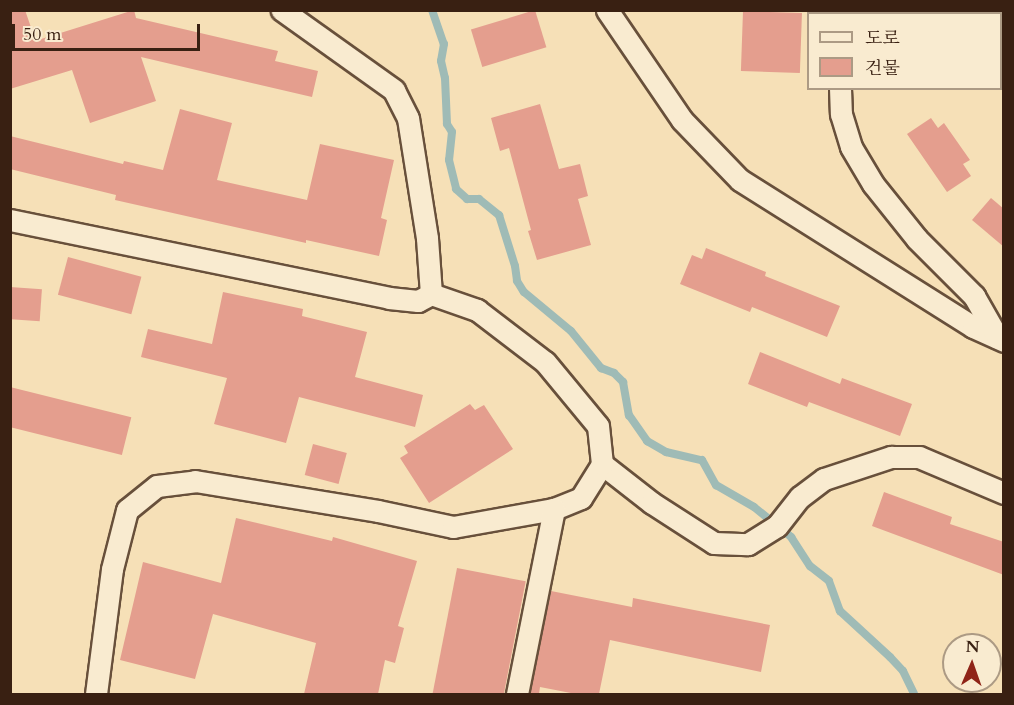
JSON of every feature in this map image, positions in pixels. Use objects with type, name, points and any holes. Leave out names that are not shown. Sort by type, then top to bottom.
[{"type":"street","points":[[282,10],[394,90],[408,118],[427,238],[431,294]]},
{"type":"street","points":[[607,10],[682,120],[740,180],[973,327],[1001,340]]},
{"type":"street","points":[[840,90],[841,114],[851,147],[873,184],[917,239],[974,297],[1001,340]]},
{"type":"street","points":[[10,220],[389,298],[418,301],[431,294],[477,310],[545,362],[598,426],[602,464],[581,498],[554,509],[453,527],[378,511],[195,482],[157,486],[127,510],[112,568],[96,694]]},
{"type":"street","points":[[602,464],[652,503],[714,543],[748,544],[777,526],[800,497],[824,479],[891,457],[919,457],[1004,493]]},
{"type":"street","points":[[517,694],[554,509]]},
{"type":"building","points":[[10,10],[25,10],[35,39],[38,40],[134,10],[136,18],[278,51],[275,61],[318,71],[312,97],[141,57],[156,101],[90,123],[72,70],[10,89]]},
{"type":"building","points":[[535,10],[546,47],[482,67],[471,30]]},
{"type":"building","points":[[743,11],[802,13],[800,73],[741,71]]},
{"type":"building","points":[[540,104],[559,169],[580,164],[588,196],[578,199],[591,245],[537,260],[509,148],[500,151],[491,118]]},
{"type":"building","points":[[180,109],[232,123],[217,180],[307,200],[320,144],[394,160],[381,218],[387,220],[379,256],[306,240],[306,243],[115,200],[116,195],[10,169],[10,136],[123,164],[124,161],[163,170]]},
{"type":"building","points":[[931,118],[938,128],[944,123],[970,160],[963,164],[971,176],[947,192],[907,134]]},
{"type":"building","points":[[991,198],[1004,209],[1004,247],[972,220]]},
{"type":"building","points":[[706,248],[766,272],[765,276],[840,306],[827,337],[752,307],[750,312],[680,284],[692,255],[702,259]]},
{"type":"building","points":[[68,257],[141,277],[131,314],[58,295]]},
{"type":"building","points":[[10,287],[42,289],[40,321],[10,319]]},
{"type":"building","points":[[223,292],[303,309],[302,316],[367,332],[355,377],[423,395],[415,427],[299,397],[286,443],[214,424],[227,378],[141,357],[148,329],[212,344]]},
{"type":"building","points":[[760,352],[840,384],[842,378],[912,404],[900,436],[809,402],[807,407],[748,384]]},
{"type":"building","points":[[10,387],[131,417],[122,455],[10,427]]},
{"type":"building","points":[[470,404],[475,410],[484,405],[513,449],[429,503],[400,458],[408,453],[404,446]]},
{"type":"building","points":[[313,444],[347,453],[339,484],[305,475]]},
{"type":"building","points":[[884,492],[952,517],[950,524],[1004,542],[1004,575],[872,526]]},
{"type":"building","points":[[236,518],[332,541],[333,537],[417,561],[398,626],[404,628],[395,663],[385,660],[378,694],[304,694],[316,643],[213,614],[195,679],[120,660],[143,562],[221,583]]},
{"type":"building","points":[[457,568],[526,581],[504,694],[433,694]]},
{"type":"building","points":[[551,591],[632,607],[633,598],[770,625],[761,672],[610,640],[599,694],[576,694],[540,687],[539,694],[530,694]]},
{"type":"waterway","points":[[432,10],[444,44],[441,61],[445,78],[447,124],[452,132],[449,160],[456,189],[467,199],[479,199],[499,215],[515,266],[517,281],[524,292],[571,331],[601,368],[614,373],[623,382],[629,415],[647,441],[666,452],[702,460],[716,485],[754,507],[791,537],[810,566],[829,581],[840,611],[903,671],[914,694]]}]
